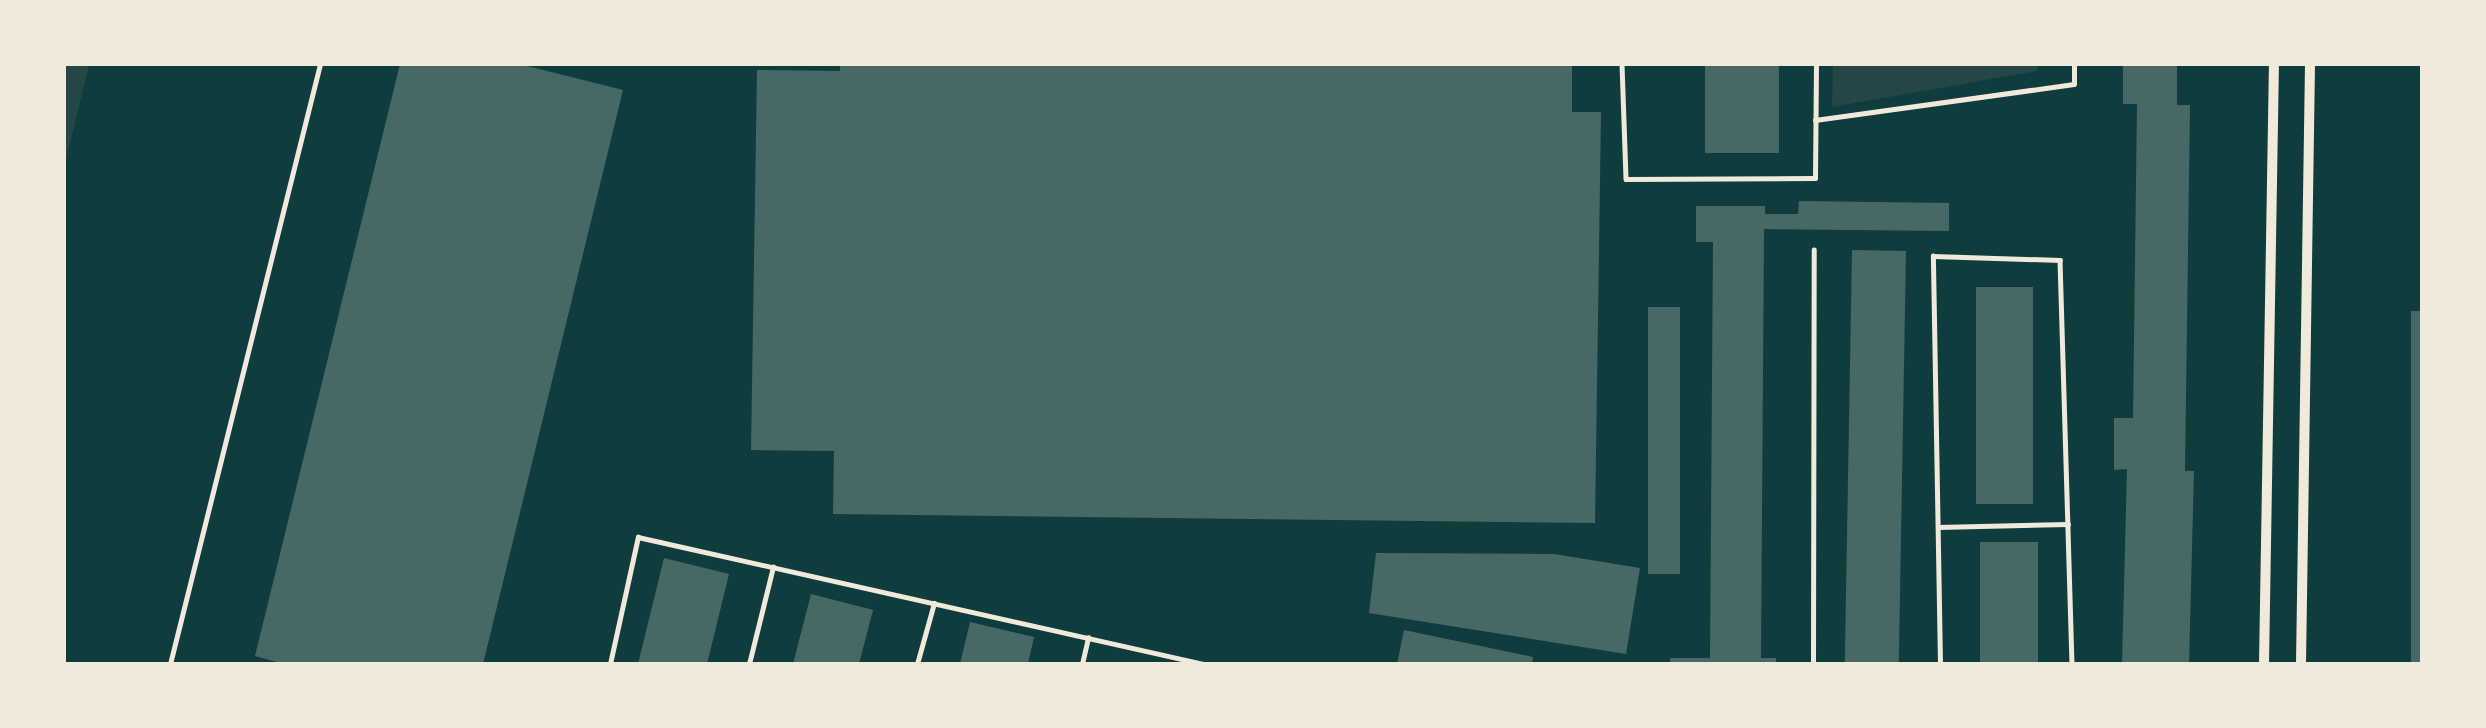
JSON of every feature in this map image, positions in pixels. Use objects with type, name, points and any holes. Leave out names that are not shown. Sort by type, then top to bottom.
[{"type":"street","points":[[2264,663],[2274,64]]},
{"type":"street","points":[[2301,663],[2310,64]]},
{"type":"lane","points":[[170,663],[320,64]]},
{"type":"lane","points":[[1622,64],[1626,179],[1815,178],[1816,64]]},
{"type":"lane","points":[[1815,120],[2074,84],[2074,64]]},
{"type":"lane","points":[[1813,663],[1814,250]]},
{"type":"lane","points":[[1940,663],[1933,256],[2060,260],[2072,663]]},
{"type":"lane","points":[[1938,527],[2068,524]]},
{"type":"lane","points":[[610,663],[638,537],[1204,663]]},
{"type":"lane","points":[[749,663],[773,567]]},
{"type":"lane","points":[[917,663],[934,603]]},
{"type":"lane","points":[[1082,663],[1088,638]]},
{"type":"shaded area","points":[[2037,64],[2037,71],[1832,107],[1833,65]]},
{"type":"shaded area","points":[[64,65],[89,65],[65,164]]},
{"type":"building","points":[[400,64],[519,64],[623,90],[483,664],[284,664],[255,656]]},
{"type":"building","points":[[840,64],[1572,64],[1572,112],[1601,112],[1595,523],[833,514],[834,451],[751,450],[757,70],[840,71]]},
{"type":"building","points":[[1705,64],[1779,64],[1779,153],[1705,153]]},
{"type":"building","points":[[2123,64],[2177,64],[2177,105],[2190,105],[2185,471],[2194,471],[2189,664],[2122,664],[2127,469],[2114,470],[2114,418],[2133,418],[2137,104],[2123,104]]},
{"type":"building","points":[[1799,201],[1949,203],[1949,231],[1764,229],[1761,658],[1776,658],[1776,664],[1670,664],[1670,658],[1710,658],[1713,242],[1696,242],[1696,206],[1765,206],[1765,214],[1798,214]]},
{"type":"building","points":[[1852,250],[1906,251],[1899,664],[1845,664]]},
{"type":"building","points":[[1976,287],[2033,287],[2033,504],[1976,504]]},
{"type":"building","points":[[1648,307],[1680,307],[1680,574],[1648,574]]},
{"type":"building","points":[[2411,311],[2422,311],[2422,664],[2411,664]]},
{"type":"building","points":[[1980,542],[2038,542],[2038,664],[1980,664]]},
{"type":"building","points":[[1376,553],[1554,554],[1640,568],[1626,654],[1369,613]]},
{"type":"building","points":[[664,558],[729,574],[707,664],[638,664]]},
{"type":"building","points":[[811,594],[873,610],[859,664],[793,664]]},
{"type":"building","points":[[970,622],[1034,637],[1028,664],[960,664]]},
{"type":"building","points":[[1404,630],[1533,657],[1532,664],[1397,664]]}]
